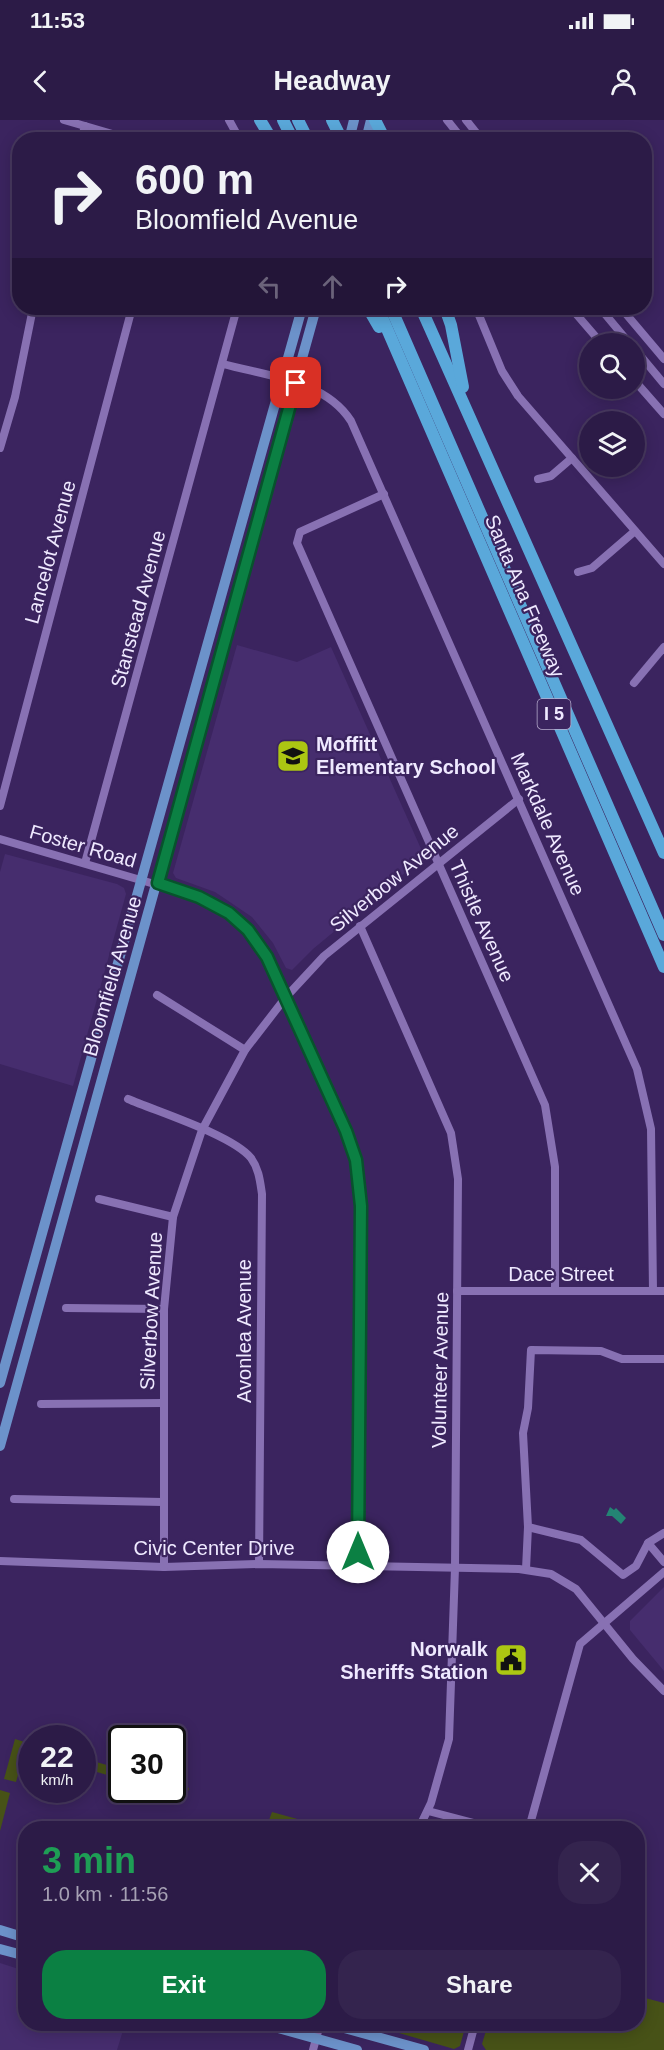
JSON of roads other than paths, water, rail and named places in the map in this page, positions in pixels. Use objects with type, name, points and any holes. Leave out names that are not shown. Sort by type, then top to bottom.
[{"type":"highway","points":[[372,315],[409,377]]},
{"type":"highway","name":"Santa Ana Freeway","points":[[381,315],[664,967]]},
{"type":"highway","points":[[395,315],[664,935]]},
{"type":"highway","name":"Santa Ana Freeway","points":[[424,315],[664,853]]},
{"type":"highway","points":[[448,315],[452,325],[466,406]]},
{"type":"main road","name":"Bloomfield Avenue","points":[[0,1383],[117,974],[300,315]]},
{"type":"main road","name":"Bloomfield Avenue","points":[[1,1441],[314,315]]},
{"type":"main road","points":[[169,787],[183,791]]},
{"type":"main road","points":[[117,974],[130,978]]},
{"type":"main road","points":[[86,1083],[99,1087]]},
{"type":"main road","points":[[6,1362],[22,1367]]},
{"type":"main road","points":[[0,1930],[18,1936]]},
{"type":"main road","points":[[0,1949],[18,1954]]},
{"type":"main road","points":[[290,2031],[357,2050]]},
{"type":"main road","points":[[355,2031],[424,2050]]},
{"type":"street","points":[[64,120],[106,132]]},
{"type":"street","points":[[447,120],[457,132]]},
{"type":"street","points":[[466,120],[476,132]]},
{"type":"street","points":[[83,132],[85,126]]},
{"type":"street","points":[[0,448],[3,426],[31,315]]},
{"type":"street","name":"Lancelot Avenue","points":[[0,806],[130,315]]},
{"type":"street","name":"Stanstead Avenue","points":[[86,863],[235,315]]},
{"type":"street","points":[[479,315],[502,370],[518,396],[664,564]]},
{"type":"street","points":[[577,315],[593,333]]},
{"type":"street","points":[[606,315],[621,333]]},
{"type":"street","points":[[627,315],[664,359]]},
{"type":"street","points":[[645,361],[664,384]]},
{"type":"street","name":"Markdale Avenue","points":[[223,364],[320,391],[344,410],[384,494],[637,1069],[651,1129],[653,1291]]},
{"type":"street","points":[[645,392],[664,414]]},
{"type":"street","points":[[538,479],[551,476],[572,458]]},
{"type":"street","name":"Thistle Avenue","points":[[384,494],[300,532],[297,543],[547,1114],[555,1167],[555,1291]]},
{"type":"street","points":[[578,572],[592,568],[635,531]]},
{"type":"street","points":[[634,683],[664,647]]},
{"type":"street","name":"Silverbow Avenue","points":[[164,1567],[164,1309],[173,1217],[202,1130],[245,1050],[286,998],[324,956],[519,799]]},
{"type":"street","name":"Foster Road","points":[[0,840],[158,883],[199,897],[235,918],[248,930],[267,957],[356,1160],[361,1206],[358,1565]]},
{"type":"street","name":"Volunteer Avenue","points":[[360,926],[451,1133],[458,1179],[455,1568],[449,1739],[428,1811],[423,1821]]},
{"type":"street","points":[[157,995],[245,1050]]},
{"type":"street","name":"Avonlea Avenue","points":[[128,1099],[234,1143],[251,1158],[260,1173],[262,1194],[259,1564]]},
{"type":"street","points":[[99,1199],[173,1217]]},
{"type":"street","name":"Dace Street","points":[[457,1291],[664,1291]]},
{"type":"street","points":[[66,1308],[164,1309]]},
{"type":"street","points":[[526,1569],[528,1527],[522,1432],[528,1408],[531,1350],[601,1350],[622,1359],[664,1359]]},
{"type":"street","points":[[41,1404],[163,1403]]},
{"type":"street","points":[[14,1498],[163,1502]]},
{"type":"street","points":[[528,1527],[581,1540],[623,1575],[636,1566],[648,1542],[664,1533]]},
{"type":"street","points":[[648,1542],[664,1562]]},
{"type":"street","name":"Civic Center Drive","points":[[0,1561],[164,1567],[259,1564],[526,1569],[566,1580],[604,1622],[633,1659],[664,1691]]},
{"type":"street","points":[[531,1821],[580,1644],[664,1572]]},
{"type":"street","points":[[428,1811],[466,1821]]},
{"type":"street","points":[[314,2050],[318,2031]]},
{"type":"street","points":[[468,2050],[473,2031]]},
{"type":"place","name":"Moffitt Elementary School","points":[[293,756]]},
{"type":"place","name":"Norwalk Sheriffs Station","points":[[511,1660]]}]
